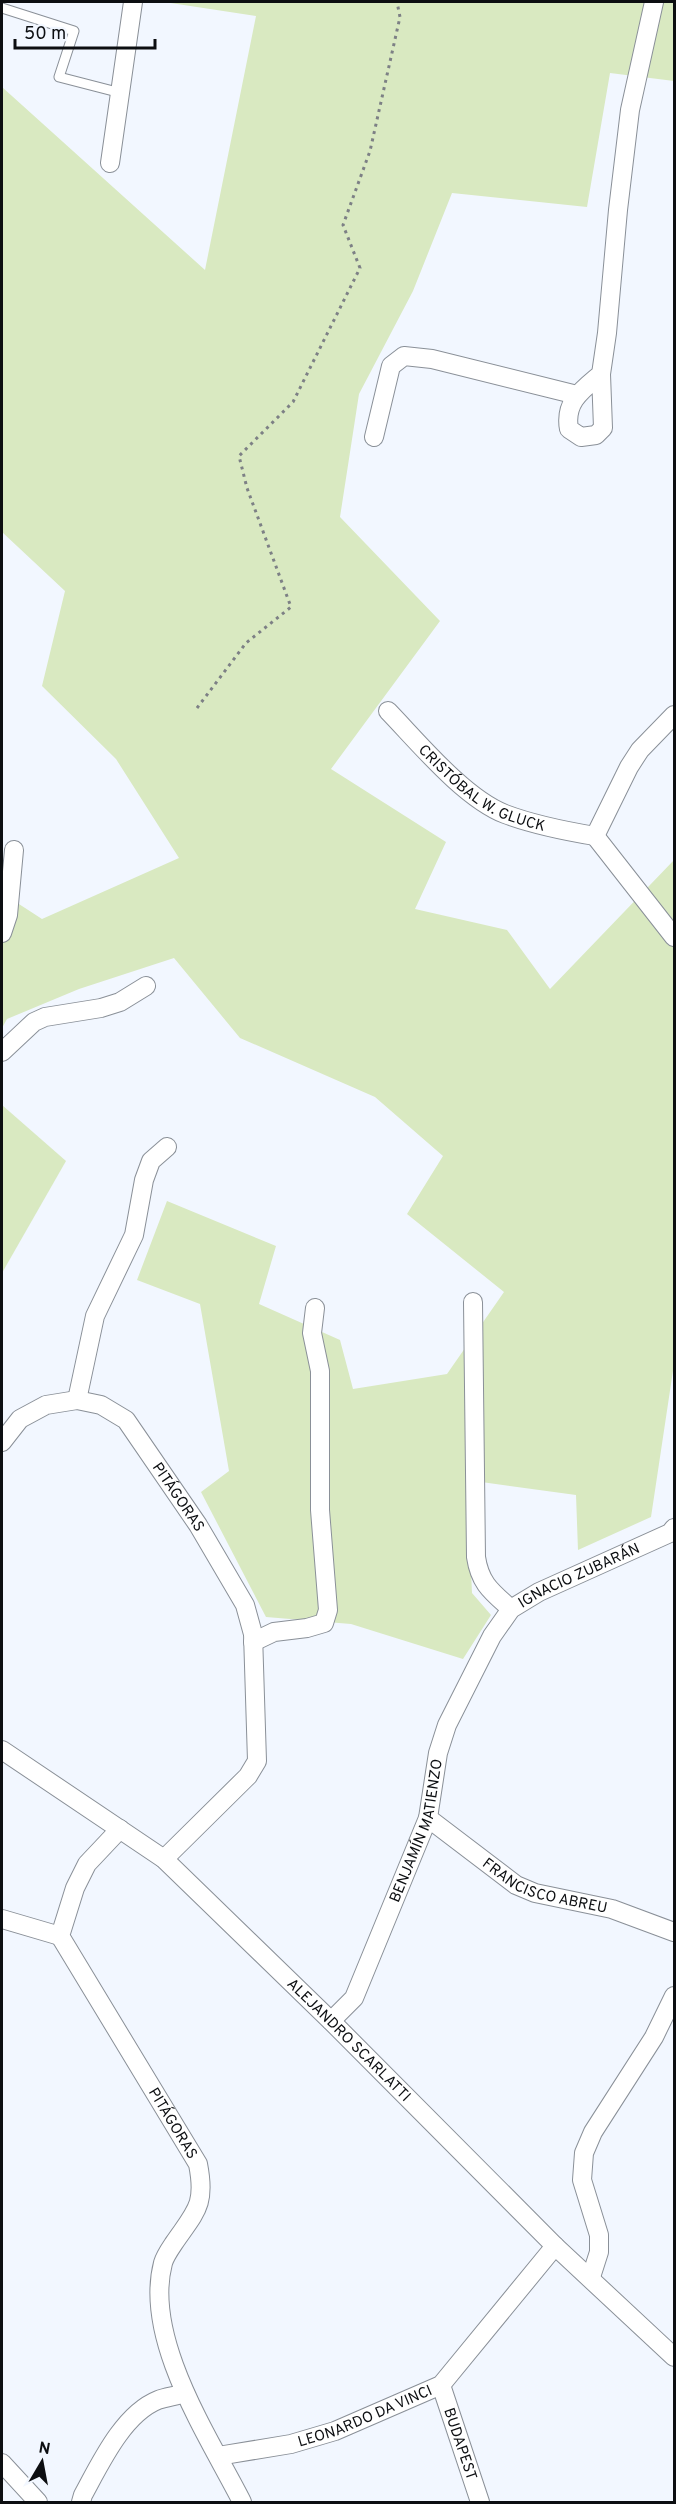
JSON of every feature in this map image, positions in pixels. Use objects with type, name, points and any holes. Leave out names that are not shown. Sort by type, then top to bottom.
[{"type":"street","points":[[110,163],[133,2]]},
{"type":"street","points":[[601,374],[570,403],[567,417],[569,429],[581,437],[596,435],[603,428],[601,374],[618,210],[630,110],[654,2]]},
{"type":"street","points":[[374,436],[391,366],[404,356],[443,362],[577,395]]},
{"type":"street","name":"CRISTÓBAL W. GLUCK","points":[[388,711],[468,791],[504,813],[562,830],[595,836]]},
{"type":"street","points":[[675,715],[640,750],[629,767],[595,836],[675,937]]},
{"type":"street","points":[[2,933],[8,915],[14,850]]},
{"type":"street","points":[[2,1052],[34,1022],[45,1017],[101,1008],[120,1002],[146,986]]},
{"type":"street","points":[[2,1442],[20,1419],[46,1405],[77,1400],[95,1316],[134,1235],[144,1180],[151,1161],[167,1147]]},
{"type":"street","points":[[473,1302],[477,1563],[484,1585],[511,1609]]},
{"type":"street","points":[[253,1642],[274,1632],[307,1628],[324,1623],[328,1610],[321,1510],[320,1371],[312,1333],[315,1308]]},
{"type":"street","name":"PITÁGORAS","points":[[77,1400],[101,1406],[126,1420],[198,1525],[245,1605],[253,1642],[257,1761],[248,1776],[164,1859]]},
{"type":"street","name":"IGNACIO ZUBARÁN","points":[[492,1636],[511,1609],[539,1592],[673,1535]]},
{"type":"street","name":"BENJAMÍN MATIENZO","points":[[331,2021],[354,1998],[428,1818],[438,1753],[447,1725],[492,1636]]},
{"type":"street","name":"ALEJANDRO SCARLATTI","points":[[2,1750],[164,1859],[331,2021],[555,2246],[675,2357]]},
{"type":"street","name":"FRANCISCO ABREU","points":[[428,1818],[516,1885],[535,1893],[612,1909],[675,1932]]},
{"type":"street","points":[[2,1919],[60,1936],[75,1888],[87,1864],[120,1829]]},
{"type":"street","name":"PITÁGORAS","points":[[60,1936],[198,2164],[202,2183],[200,2204],[163,2260],[160,2280],[163,2329],[185,2393],[243,2502]]},
{"type":"street","points":[[591,2277],[599,2252],[599,2235],[582,2180],[584,2153],[593,2132],[654,2037],[675,1996]]},
{"type":"street","points":[[654,2037],[675,2034]]},
{"type":"street","name":"LEONARDO DA VINCI","points":[[218,2456],[291,2445],[334,2431],[441,2385],[555,2246]]},
{"type":"street","name":"BUDAPEST","points":[[441,2385],[480,2502]]},
{"type":"street","points":[[81,2502],[83,2494],[117,2436],[141,2411],[157,2401],[185,2393]]},
{"type":"street","points":[[2,2463],[38,2502]]},
{"type":"lane","points":[[2,8],[74,31],[59,77],[121,93]]},
{"type":"path","points":[[197,708],[246,643],[291,607],[247,488],[239,456],[292,402],[360,268],[343,225],[370,151],[400,17],[397,2]]},
{"type":"green space","points":[[164,2],[674,2],[674,81],[610,73],[587,207],[452,193],[413,291],[359,394],[340,517],[440,621],[331,769],[446,842],[415,909],[507,930],[550,989],[674,860],[674,1364],[651,1517],[578,1550],[576,1495],[467,1480],[472,1593],[491,1615],[463,1659],[351,1624],[266,1617],[201,1492],[229,1471],[200,1304],[137,1280],[167,1201],[276,1246],[259,1304],[340,1340],[353,1389],[447,1374],[504,1292],[407,1214],[443,1156],[375,1097],[240,1038],[174,958],[79,989],[7,1019],[2,1028],[2,893],[42,919],[179,858],[116,759],[42,686],[65,591],[2,532],[2,87],[205,270],[256,16]]},
{"type":"green space","points":[[2,1105],[66,1161],[2,1273]]}]
